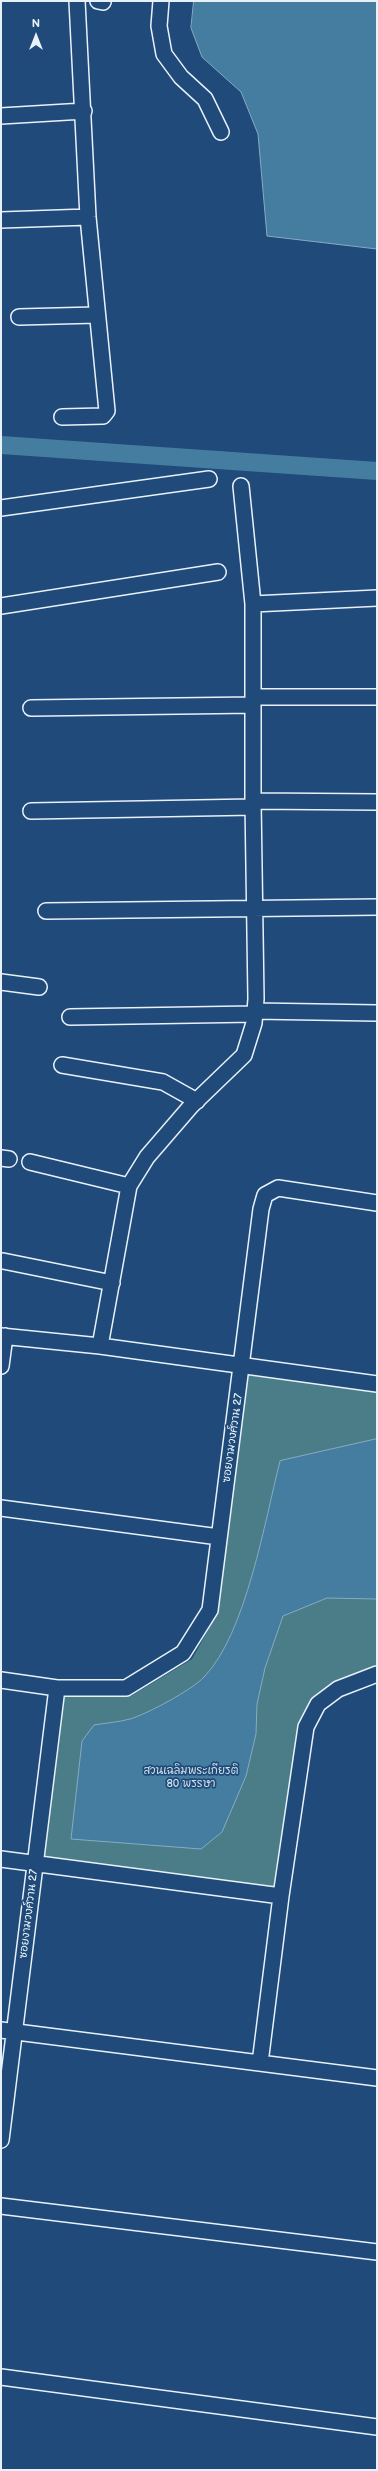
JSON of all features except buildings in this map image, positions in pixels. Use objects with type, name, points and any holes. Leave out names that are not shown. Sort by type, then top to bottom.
[{"type":"street","points":[[62,417],[97,417],[103,416],[107,411],[96,315],[88,217],[84,111],[77,1]]},
{"type":"street","points":[[161,1],[159,26],[164,54],[180,76],[205,99],[221,132]]},
{"type":"street","points":[[1,116],[84,111]]},
{"type":"street","points":[[1,220],[88,217]]},
{"type":"street","points":[[19,317],[96,315]]},
{"type":"street","points":[[1,508],[209,479]]},
{"type":"street","points":[[100,1346],[129,1186],[147,1157],[197,1101],[244,1055],[250,1038],[255,1012],[253,604],[241,486]]},
{"type":"street","points":[[1,606],[218,572]]},
{"type":"street","points":[[253,604],[377,598]]},
{"type":"street","points":[[32,708],[377,697]]},
{"type":"street","points":[[31,811],[253,804],[377,802]]},
{"type":"street","points":[[46,911],[377,907]]},
{"type":"street","points":[[1,982],[39,987]]},
{"type":"street","points":[[70,1017],[255,1012],[377,1013]]},
{"type":"street","points":[[62,1065],[163,1082],[197,1101]]},
{"type":"street","points":[[30,1162],[129,1186]]},
{"type":"street","name":"ซอยงามวงศ์วาน 27","points":[[1,1680],[57,1688],[126,1688],[183,1653],[210,1610],[261,1208],[265,1195],[278,1188],[377,1203]]},
{"type":"street","points":[[3,1261],[112,1282]]},
{"type":"street","points":[[1,1366],[3,1336],[100,1346],[242,1367],[377,1384]]},
{"type":"street","points":[[1,1508],[219,1537]]},
{"type":"street","points":[[260,2063],[281,1896],[306,1727],[318,1704],[338,1689],[377,1674]]},
{"type":"street","name":"ซอยงามวงศ์วาน 27","points":[[1,2140],[8,2031],[35,1864],[57,1688]]},
{"type":"street","points":[[1,1859],[281,1896]]},
{"type":"street","points":[[8,2031],[377,2078]]},
{"type":"street","points":[[1,2206],[377,2252]]},
{"type":"street","points":[[1,2377],[377,2427]]},
{"type":"green space","name":"สวนเฉลิมพระเกียรติ 80 พรรษา","points":[[247,1375],[377,1390],[377,1669],[315,1700],[278,1891],[32,1857],[54,1692],[131,1696],[192,1659],[217,1614]]},
{"type":"water","points":[[194,1],[377,1],[377,249],[267,236],[258,134],[241,92],[202,57],[191,28]]},
{"type":"water","points":[[377,1439],[377,1599],[327,1598],[283,1616],[265,1668],[257,1704],[256,1734],[246,1776],[222,1832],[201,1849],[71,1839],[82,1741],[94,1725],[130,1719],[169,1701],[204,1677],[219,1658],[243,1605],[260,1544],[280,1461]]},
{"type":"waterway","points":[[1,445],[377,471]]}]
